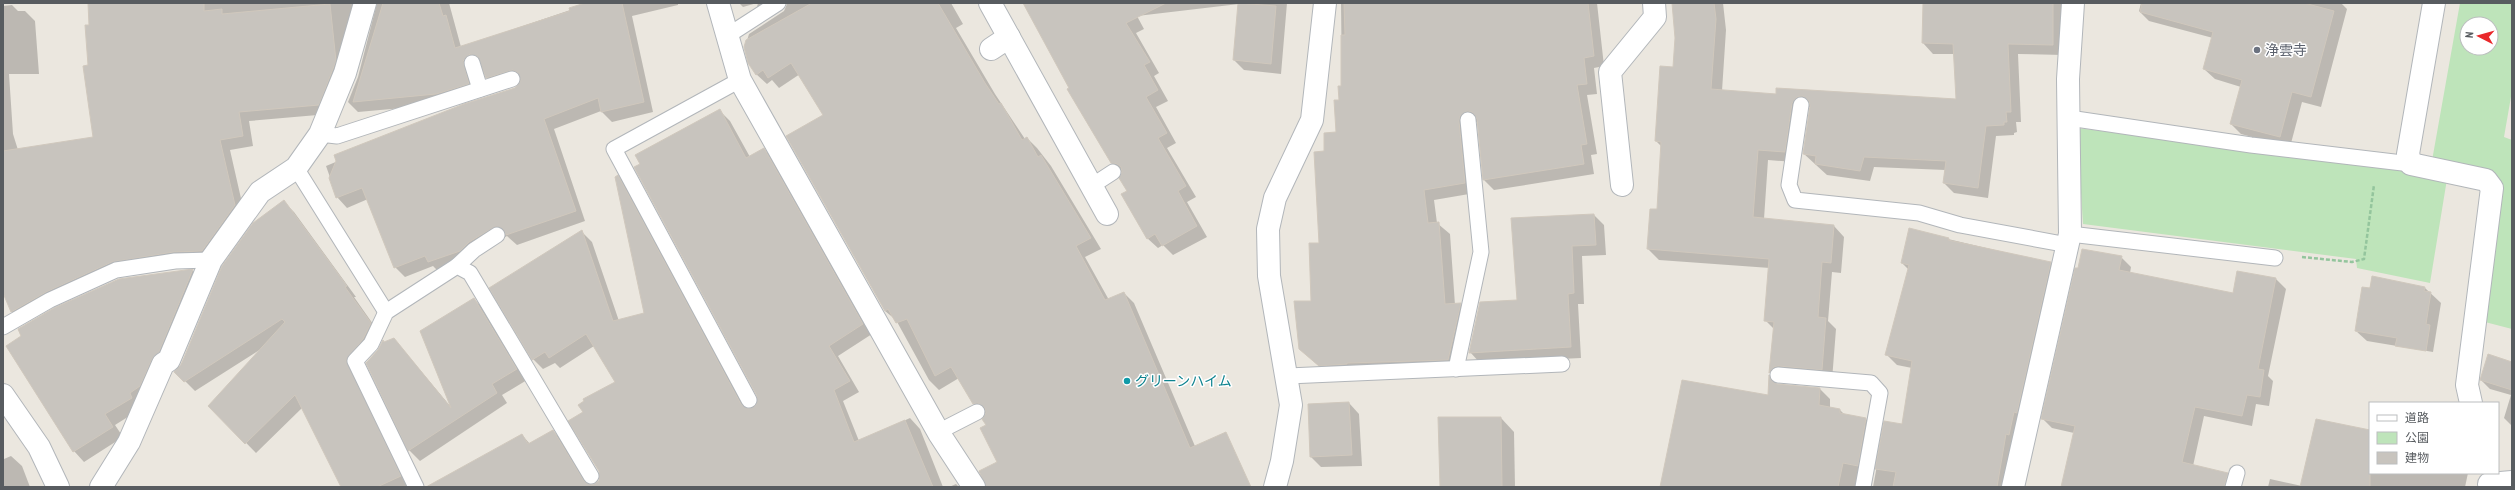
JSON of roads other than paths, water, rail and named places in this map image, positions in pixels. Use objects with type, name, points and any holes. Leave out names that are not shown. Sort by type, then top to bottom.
[{"type":"street","points":[[101,487],[129,442],[164,364],[169,360],[211,260],[260,192],[296,168],[320,134],[345,73],[365,3]]},
{"type":"street","points":[[718,3],[740,80],[967,485]]},
{"type":"street","points":[[990,3],[1000,43],[1107,214]]},
{"type":"street","points":[[1275,487],[1282,461],[1291,405],[1288,376],[1269,276],[1268,229],[1275,198],[1312,120],[1325,3]]},
{"type":"street","points":[[1622,185],[1610,72],[1655,17],[1654,3]]},
{"type":"street","points":[[2013,487],[2069,240],[2068,79],[2073,3]]},
{"type":"street","points":[[2434,3],[2408,154],[2411,164],[2486,180],[2492,188],[2467,385],[2471,402]]},
{"type":"street","points":[[3,395],[38,447],[58,487]]},
{"type":"street","points":[[2488,481],[2512,482]]},
{"type":"lane","points":[[727,36],[778,3]]},
{"type":"lane","points":[[472,63],[480,89]]},
{"type":"lane","points":[[320,134],[337,136],[512,79]]},
{"type":"lane","points":[[740,80],[614,149],[749,400]]},
{"type":"lane","points":[[1801,105],[1789,185],[1795,200],[1919,213],[1960,225],[2069,240],[2275,258]]},
{"type":"lane","points":[[2069,118],[2411,164]]},
{"type":"lane","points":[[1456,369],[1488,252],[1468,120]]},
{"type":"lane","points":[[296,168],[386,312]]},
{"type":"lane","points":[[1090,187],[1113,172]]},
{"type":"lane","points":[[416,487],[355,361],[371,344],[386,312],[457,266],[474,250],[498,235]]},
{"type":"lane","points":[[3,327],[50,300],[116,270],[175,261],[211,260]]},
{"type":"lane","points":[[457,266],[470,273],[591,476]]},
{"type":"lane","points":[[1288,376],[1562,364]]},
{"type":"lane","points":[[1778,375],[1871,383],[1880,393],[1863,487]]},
{"type":"lane","points":[[938,432],[977,412]]},
{"type":"place","name":"浄雲寺","points":[[2257,50]]},
{"type":"place","name":"グリーンハイム","points":[[1127,381]]}]
